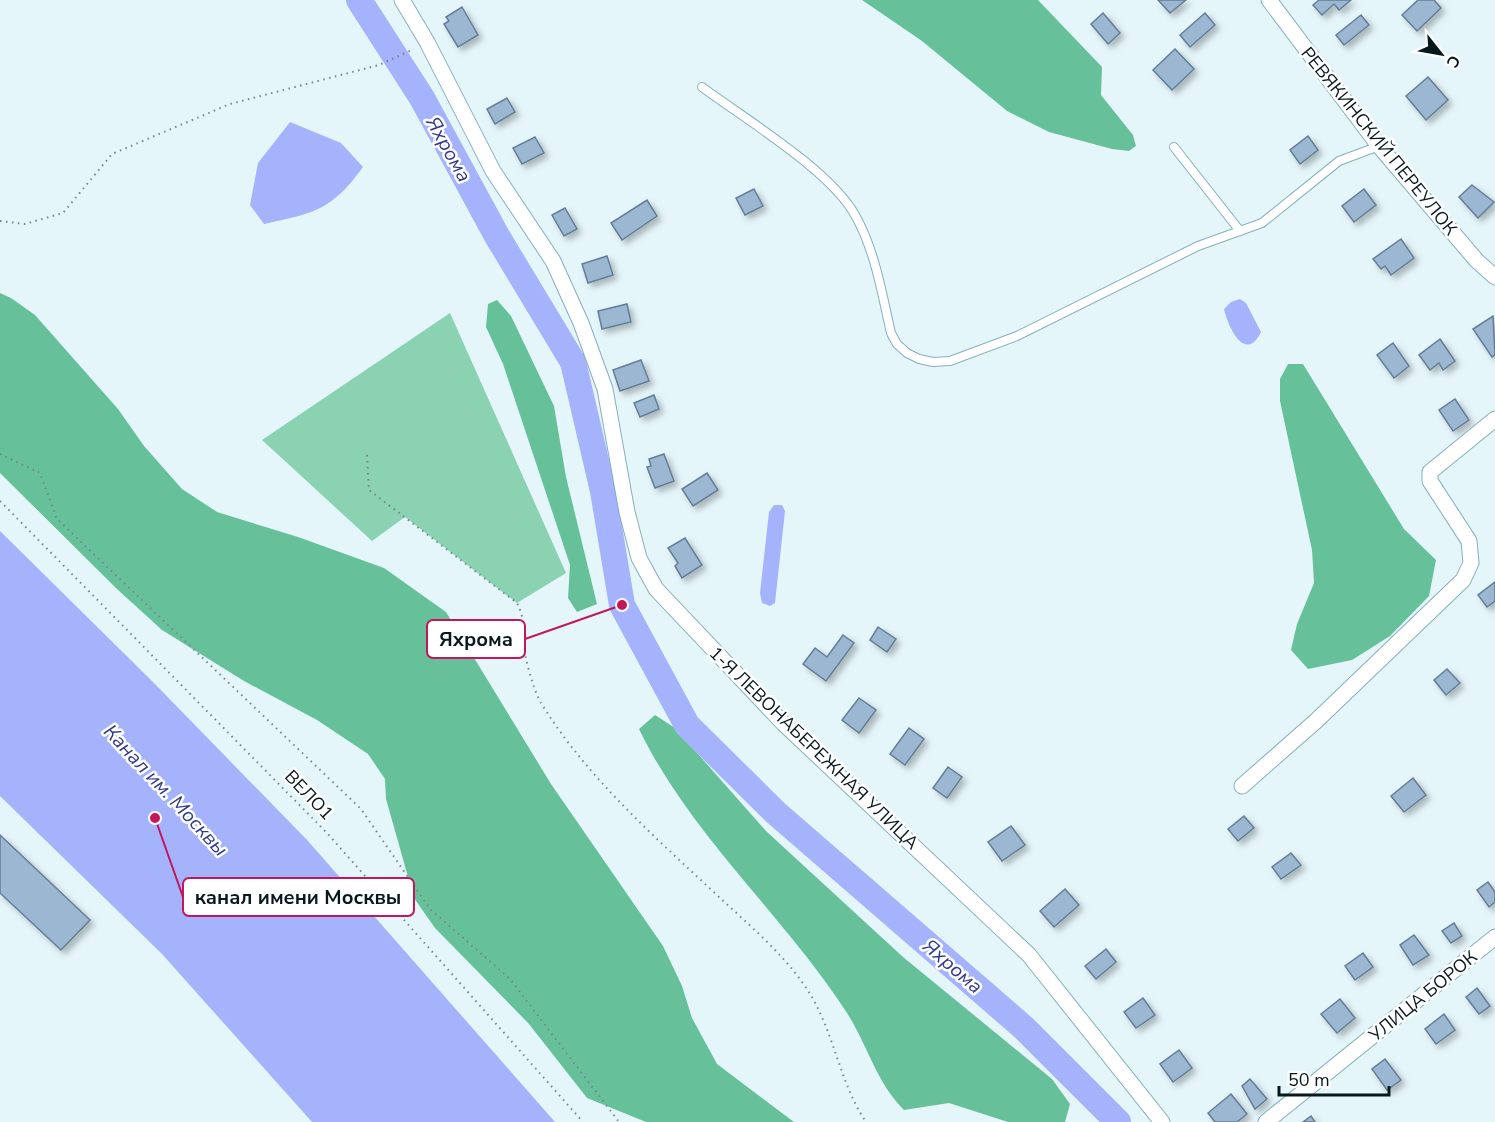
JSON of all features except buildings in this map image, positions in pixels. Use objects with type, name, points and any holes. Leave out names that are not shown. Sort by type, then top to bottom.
[{"type":"street","name":"1-Я ЛЕВОНАБЕРЕЖНАЯ УЛИЦА","points":[[402,0],[427,42],[493,171],[554,261],[581,323],[605,388],[627,512],[639,558],[656,589],[783,723],[1029,955],[1162,1122]]},
{"type":"street","name":"РЕВЯКИНСКИЙ ПЕРЕУЛОК","points":[[1269,0],[1379,146],[1477,261],[1495,277]]},
{"type":"street","points":[[1242,786],[1316,721],[1463,580],[1471,563],[1469,541],[1430,481],[1430,472],[1495,418]]},
{"type":"street","name":"УЛИЦА БОРОК","points":[[1266,1122],[1495,937]]},
{"type":"lane","points":[[702,87],[814,170],[843,197],[864,234],[891,333],[897,344],[919,359],[950,361],[1017,336],[1198,246],[1262,223],[1339,162],[1379,146]]},
{"type":"lane","points":[[1174,147],[1240,231]]},
{"type":"path","points":[[0,221],[25,224],[63,213],[112,154],[230,104],[379,65],[412,50]]},
{"type":"path","points":[[0,454],[40,473],[57,519],[361,808],[430,909],[510,979],[619,1122]]},
{"type":"path","points":[[366,455],[369,490],[517,603],[525,619],[523,645],[539,700],[573,753],[629,812],[773,948],[803,983],[832,1036],[852,1101],[866,1122]]},
{"type":"path","name":"ВЕЛО1","points":[[0,501],[327,833],[583,1122]]},
{"type":"green space","points":[[862,0],[1038,0],[1102,67],[1101,95],[1133,135],[1136,146],[1129,151],[1112,149],[1049,132],[1007,111],[922,41]]},
{"type":"green space","points":[[0,293],[35,315],[118,409],[144,446],[182,489],[217,512],[298,537],[384,568],[446,612],[551,784],[663,946],[682,986],[692,1018],[717,1064],[794,1122],[646,1122],[587,1098],[529,1024],[435,928],[414,898],[386,799],[385,779],[368,754],[317,720],[244,681],[162,630],[117,589],[0,473]]},
{"type":"green space","points":[[497,300],[511,316],[554,406],[566,477],[597,604],[577,612],[568,598],[570,565],[503,364],[486,327],[488,304]]},
{"type":"green space","points":[[450,313],[566,573],[517,603],[405,517],[372,541],[262,440]]},
{"type":"green space","points":[[1288,364],[1303,364],[1404,529],[1436,560],[1429,596],[1390,636],[1352,660],[1308,669],[1291,650],[1297,624],[1314,583],[1312,550],[1280,401],[1280,379]]},
{"type":"green space","points":[[655,715],[675,728],[766,831],[903,957],[1052,1079],[1070,1104],[1065,1122],[1008,1122],[949,1103],[904,1110],[886,1088],[854,1025],[822,977],[711,840],[684,805],[660,768],[639,729]]},
{"type":"water","points":[[290,122],[341,143],[363,167],[341,193],[320,208],[296,217],[264,224],[250,205],[258,163]]},
{"type":"water","points":[[1240,299],[1246,303],[1261,332],[1255,341],[1249,344],[1243,344],[1233,333],[1224,309],[1231,302]]},
{"type":"water","points":[[774,505],[782,505],[785,511],[775,603],[770,606],[762,603],[760,593],[769,512]]},
{"type":"water","name":"Канал им. Москвы","points":[[0,531],[152,681],[308,841],[555,1122],[312,1122],[162,954],[0,796]]},
{"type":"waterway","name":"Яхрома","points":[[359,0],[422,98],[497,236],[573,362],[603,491],[622,605],[687,725],[776,813],[1024,1028],[1118,1122]]},
{"type":"place","name":"Яхрома","points":[[622,605]]},
{"type":"place","name":"канал имени Москвы","points":[[155,818]]}]
